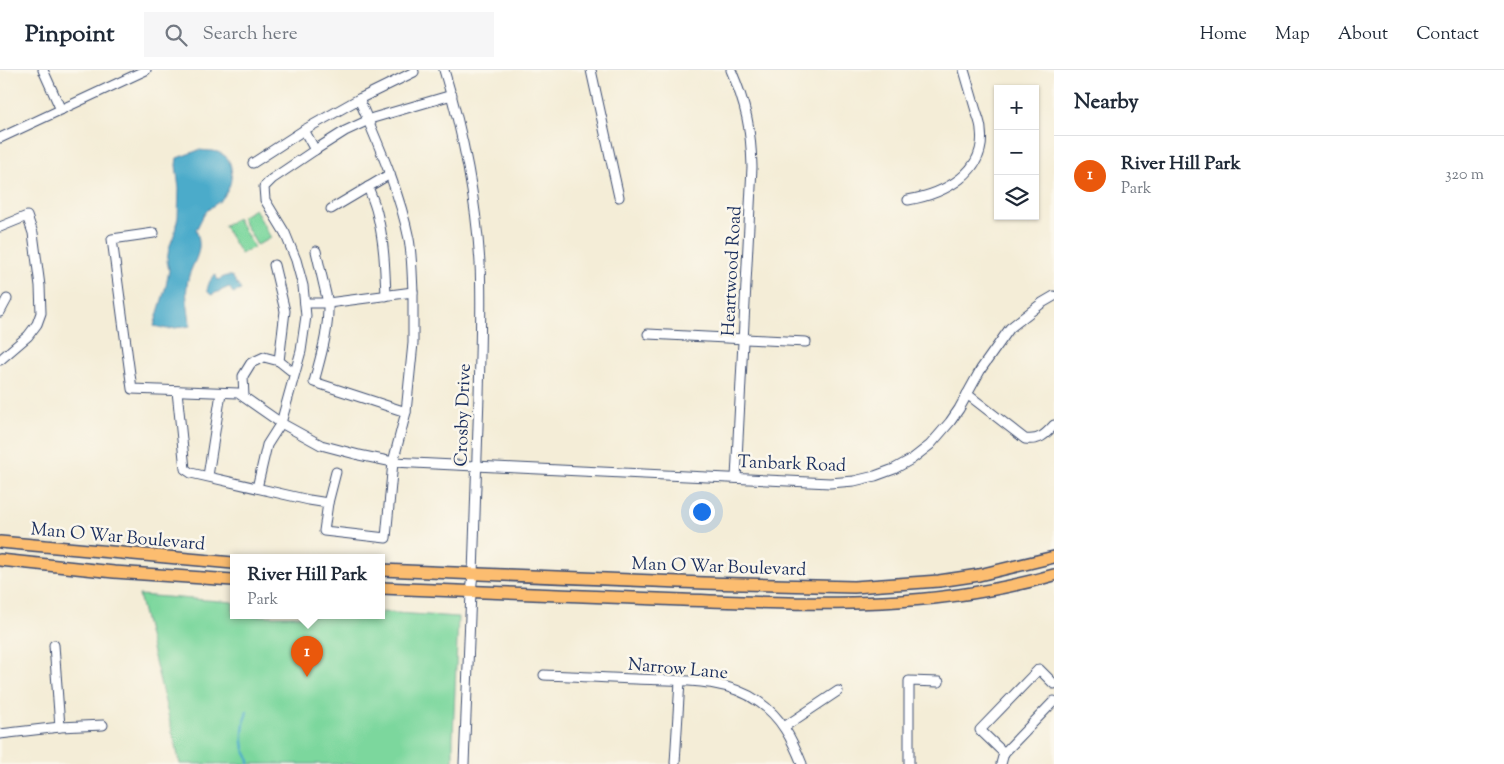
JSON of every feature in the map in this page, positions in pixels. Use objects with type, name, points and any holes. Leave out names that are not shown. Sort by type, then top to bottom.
[{"type":"main road","name":"Man O War Boulevard","points":[[0,542],[230,563]]},
{"type":"main road","name":"Man O War Boulevard","points":[[385,570],[713,584],[854,587],[939,581],[978,575],[1054,557]]},
{"type":"main road","name":"Man O War Boulevard","points":[[0,560],[114,572],[230,580]]},
{"type":"main road","name":"Man O War Boulevard","points":[[385,588],[782,603],[868,604],[934,599],[984,592],[1054,575]]},
{"type":"street","points":[[44,70],[61,110]]},
{"type":"street","points":[[0,138],[146,70]]},
{"type":"street","name":"Crosby Drive","points":[[444,70],[452,95],[465,152],[475,210],[480,263],[481,343],[464,764]]},
{"type":"street","points":[[592,70],[619,197]]},
{"type":"street","name":"Heartwood Road","points":[[730,70],[746,110],[752,141],[736,478]]},
{"type":"street","points":[[908,200],[941,191],[960,179],[972,167],[980,154],[982,143],[981,129],[964,70]]},
{"type":"street","points":[[253,163],[359,98],[414,72]]},
{"type":"street","points":[[257,488],[267,445],[281,423],[301,351],[306,316],[303,286],[296,260],[285,232],[265,200],[264,187],[272,179],[345,131],[368,120],[452,95]]},
{"type":"street","points":[[336,472],[328,503],[324,531],[386,538],[393,462],[406,412],[412,343],[412,260],[397,192],[359,98]]},
{"type":"street","points":[[304,130],[315,150]]},
{"type":"street","points":[[331,209],[390,174]]},
{"type":"street","points":[[368,187],[377,212],[381,233],[385,263],[386,296]]},
{"type":"street","points":[[0,227],[27,216],[33,233],[40,286],[41,313],[37,324],[28,336],[0,360]]},
{"type":"street","points":[[154,233],[112,240],[132,389],[238,393],[244,398]]},
{"type":"street","points":[[316,251],[328,303],[329,321],[314,382],[406,412]]},
{"type":"street","points":[[274,265],[285,311],[279,360]]},
{"type":"street","points":[[305,303],[328,303],[413,292]]},
{"type":"street","name":"Tanbark Road","points":[[244,398],[281,423],[321,445],[393,462],[830,483],[854,481],[894,469],[912,459],[930,445],[950,422],[980,369],[1010,328],[1054,296]]},
{"type":"street","points":[[0,312],[8,299]]},
{"type":"street","points":[[648,334],[806,342]]},
{"type":"street","points":[[244,398],[242,376],[251,363],[264,357],[279,360],[294,373]]},
{"type":"street","points":[[177,391],[185,469],[191,473],[328,503]]},
{"type":"street","points":[[208,476],[221,393]]},
{"type":"street","points":[[967,394],[1024,440],[1042,438],[1054,425]]},
{"type":"street","points":[[54,645],[60,727]]},
{"type":"street","points":[[1004,752],[980,730],[1039,669],[1054,684]]},
{"type":"street","name":"Narrow Lane","points":[[544,675],[718,684],[740,691],[770,710],[784,727],[802,764]]},
{"type":"street","points":[[675,763],[680,681]]},
{"type":"street","points":[[909,764],[909,681],[939,682]]},
{"type":"street","points":[[784,727],[838,691]]},
{"type":"street","points":[[1001,764],[1004,752],[1054,701]]},
{"type":"street","points":[[0,734],[60,727],[103,725]]},
{"type":"green space","points":[[255,209],[271,238],[257,245],[241,217]]},
{"type":"green space","points":[[237,218],[254,247],[241,254],[224,226]]},
{"type":"green space","points":[[139,595],[230,602],[230,619],[385,619],[385,612],[458,617],[453,764],[180,764]]},
{"type":"water","points":[[199,150],[217,152],[226,157],[232,172],[230,184],[224,196],[203,216],[196,230],[199,239],[198,253],[188,278],[187,291],[190,326],[167,329],[154,326],[166,286],[169,270],[167,261],[169,248],[178,217],[177,158]]},
{"type":"water","points":[[215,275],[218,280],[226,276],[232,276],[241,290],[233,293],[229,287],[211,295],[207,289]]},
{"type":"waterway","points":[[247,711],[243,739],[249,764]]},
{"type":"place","name":"River Hill Park","points":[[307,677]]}]
